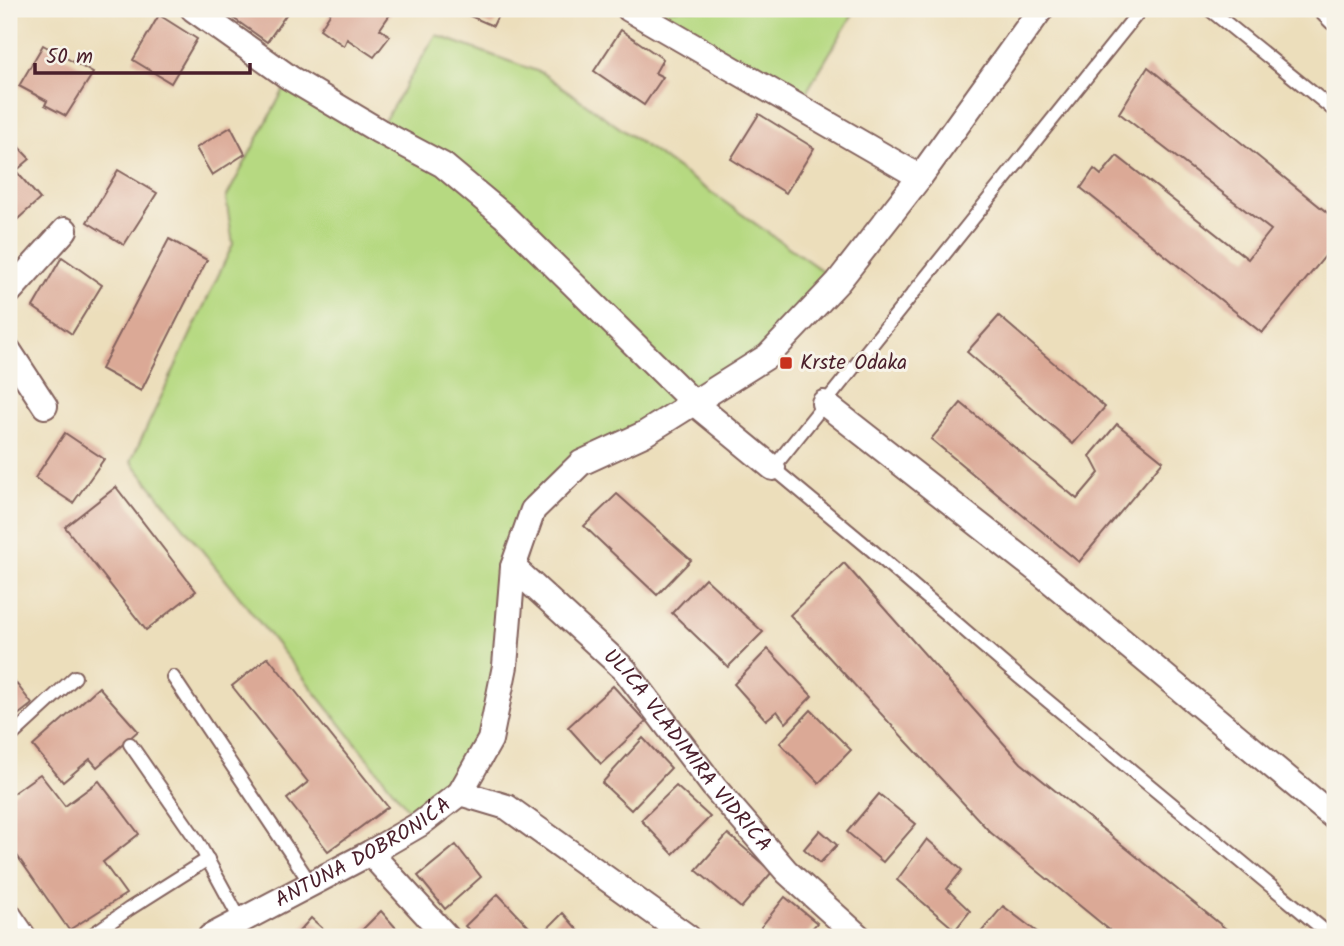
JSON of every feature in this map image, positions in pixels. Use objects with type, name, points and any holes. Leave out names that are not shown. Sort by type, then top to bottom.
[{"type":"street","points":[[193,9],[290,78],[443,165],[504,216],[694,402],[773,468]]},
{"type":"street","points":[[629,9],[920,177]]},
{"type":"street","points":[[460,793],[490,740],[505,666],[513,567],[533,510],[581,463],[644,434],[768,356],[838,282],[920,177],[1041,9]]},
{"type":"street","points":[[1326,9],[1335,18]]},
{"type":"street","points":[[9,292],[65,230]]},
{"type":"street","points":[[9,351],[46,405]]},
{"type":"street","points":[[824,403],[1042,574],[1335,818]]},
{"type":"street","name":"ULICA VLADIMIRA VIDRIĆA","points":[[513,567],[625,670],[713,788],[787,872],[859,937]]},
{"type":"street","name":"ANTUNA DOBRONIĆA","points":[[210,937],[370,853],[420,824],[460,793],[507,807],[688,937]]},
{"type":"street","points":[[370,853],[447,937]]},
{"type":"lane","points":[[1141,9],[773,468],[1325,932]]},
{"type":"lane","points":[[1209,9],[1335,111]]},
{"type":"lane","points":[[9,738],[75,677]]},
{"type":"lane","points":[[173,677],[311,884]]},
{"type":"lane","points":[[130,744],[198,842],[241,921]]},
{"type":"lane","points":[[89,937],[208,859]]},
{"type":"lane","points":[[9,905],[31,937]]},
{"type":"green space","points":[[644,9],[856,9],[798,106]]},
{"type":"green space","points":[[436,35],[542,73],[838,282],[768,356],[644,434],[533,510],[490,740],[420,824],[131,461],[233,244],[226,198],[290,78],[378,131]]},
{"type":"building","points":[[229,9],[290,9],[267,42],[226,13]]},
{"type":"building","points":[[333,9],[393,10],[380,29],[390,36],[374,57],[347,39],[344,46],[320,29]]},
{"type":"building","points":[[454,9],[501,9],[493,26]]},
{"type":"building","points":[[159,15],[197,39],[171,83],[133,60]]},
{"type":"building","points":[[621,30],[663,59],[655,73],[663,77],[644,105],[594,71]]},
{"type":"building","points":[[43,45],[93,73],[66,116],[45,105],[47,101],[19,86]]},
{"type":"building","points":[[1148,67],[1335,219],[1335,244],[1262,333],[1081,188],[1094,169],[1101,175],[1117,156],[1248,259],[1271,230],[1119,113]]},
{"type":"building","points":[[759,114],[814,148],[786,193],[731,159]]},
{"type":"building","points":[[231,127],[245,154],[212,175],[196,148]]},
{"type":"building","points":[[9,137],[30,159],[16,171],[40,199],[9,227]]},
{"type":"building","points":[[118,170],[157,193],[124,245],[87,222]]},
{"type":"building","points":[[169,239],[207,260],[141,391],[101,369]]},
{"type":"building","points":[[62,257],[102,285],[72,334],[33,307]]},
{"type":"building","points":[[999,316],[1105,407],[1073,444],[967,352]]},
{"type":"building","points":[[961,403],[1077,499],[1099,473],[1090,456],[1117,424],[1163,461],[1079,562],[931,439]]},
{"type":"building","points":[[65,433],[104,459],[73,503],[35,478]]},
{"type":"building","points":[[116,487],[196,591],[146,630],[65,527]]},
{"type":"building","points":[[617,494],[691,560],[657,595],[584,526]]},
{"type":"building","points":[[844,563],[1021,763],[1236,937],[1118,937],[990,832],[790,615]]},
{"type":"building","points":[[705,578],[763,632],[728,667],[672,613]]},
{"type":"building","points":[[768,649],[812,696],[786,723],[777,711],[766,720],[734,684]]},
{"type":"building","points":[[268,657],[388,807],[328,851],[287,799],[308,782],[232,686]]},
{"type":"building","points":[[9,674],[32,704],[9,722]]},
{"type":"building","points":[[613,686],[646,722],[601,764],[568,727]]},
{"type":"building","points":[[99,687],[138,731],[97,767],[90,759],[63,782],[33,746]]},
{"type":"building","points":[[811,710],[851,750],[819,783],[780,743]]},
{"type":"building","points":[[643,738],[671,768],[631,810],[602,783]]},
{"type":"building","points":[[40,774],[65,806],[99,781],[139,834],[103,862],[126,894],[69,930],[9,844],[9,796]]},
{"type":"building","points":[[676,786],[710,817],[673,854],[641,820]]},
{"type":"building","points":[[879,794],[916,824],[883,862],[847,832]]},
{"type":"building","points":[[820,830],[837,845],[820,863],[804,849]]},
{"type":"building","points":[[728,834],[772,872],[741,908],[696,870]]},
{"type":"building","points":[[927,839],[962,870],[947,889],[970,911],[955,930],[897,880]]},
{"type":"building","points":[[456,845],[481,877],[445,909],[418,876]]},
{"type":"building","points":[[498,894],[532,930],[525,937],[476,937],[465,926]]},
{"type":"building","points":[[785,897],[817,923],[805,937],[773,937],[761,927]]},
{"type":"building","points":[[1003,906],[1041,935],[977,937]]},
{"type":"building","points":[[381,911],[404,937],[355,937]]},
{"type":"building","points":[[563,913],[584,937],[551,937],[546,930]]},
{"type":"building","points":[[311,918],[332,937],[294,937]]},
{"type":"place","name":"Krste Odaka","points":[[786,363]]}]
